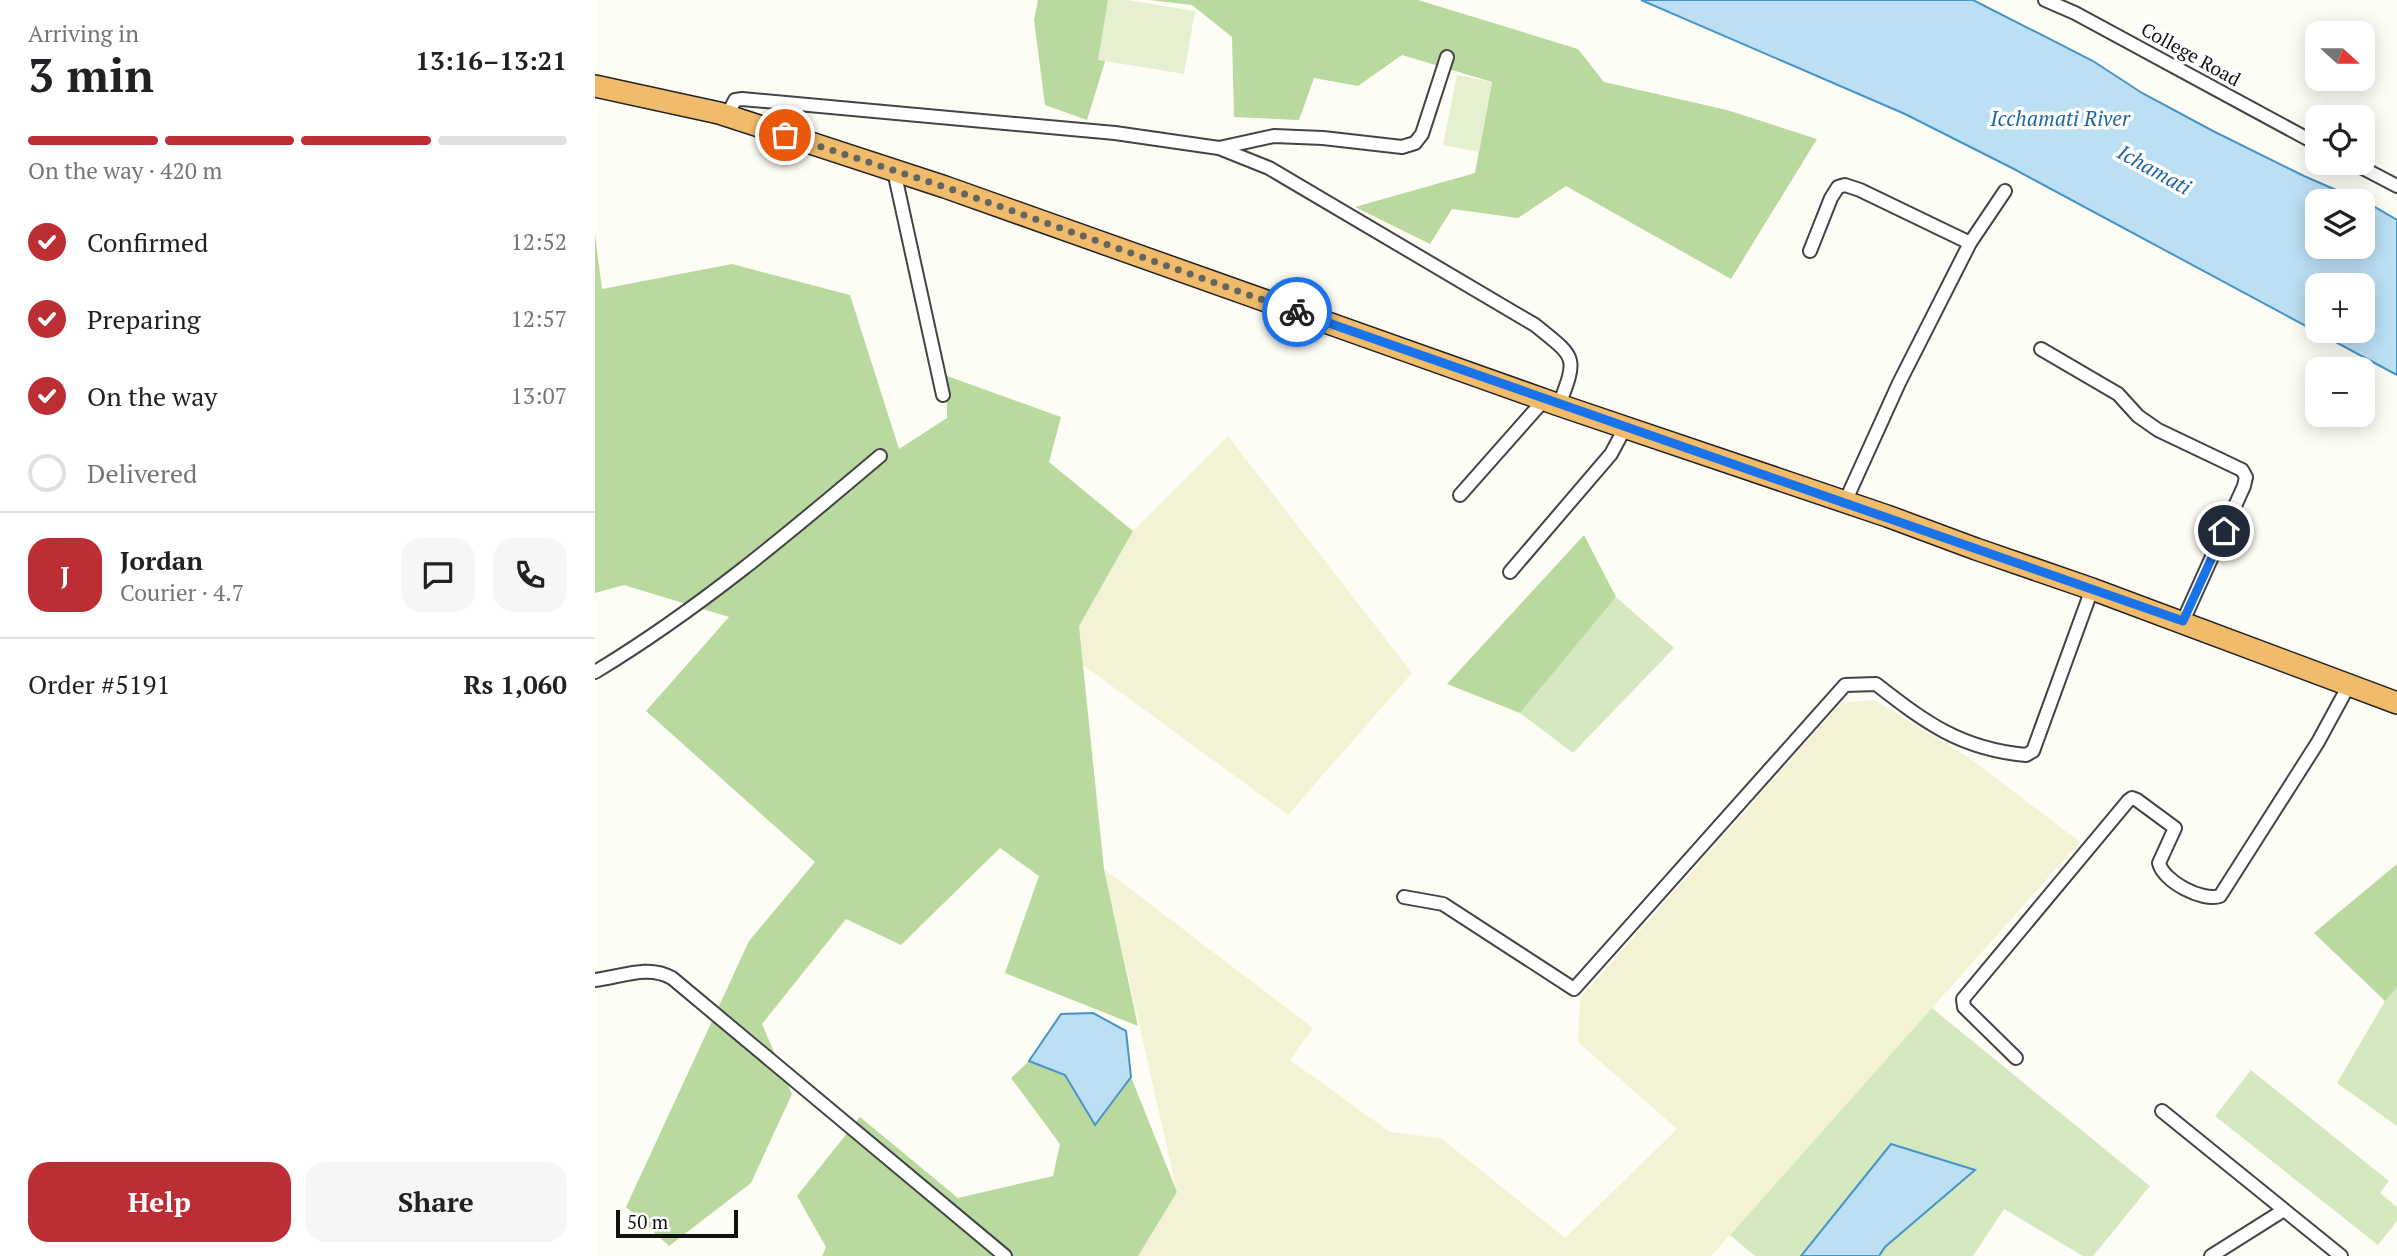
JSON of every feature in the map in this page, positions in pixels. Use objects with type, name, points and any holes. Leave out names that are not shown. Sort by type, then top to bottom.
[{"type":"highway","points":[[595,86],[690,105],[894,171],[2183,621],[2397,703]]},
{"type":"street","name":"College Road","points":[[2045,0],[2075,13],[2305,138]]},
{"type":"street","points":[[1219,148],[1274,136],[1323,138],[1402,147],[1415,143],[1422,134],[1447,57]]},
{"type":"street","points":[[727,116],[731,104],[742,99],[1115,133],[1219,148],[1269,168],[1535,325],[1571,357],[1573,370],[1552,402],[1460,495]]},
{"type":"street","points":[[894,171],[943,395]]},
{"type":"street","points":[[2375,174],[2397,186]]},
{"type":"street","points":[[1810,251],[1831,198],[1838,187],[1845,185],[1970,243]]},
{"type":"street","points":[[1845,502],[1899,383],[1970,243],[2005,191]]},
{"type":"street","points":[[2041,349],[2118,394],[2138,416],[2158,430],[2242,470],[2246,477],[2183,621]]},
{"type":"street","points":[[1510,572],[1611,454],[1626,426]]},
{"type":"street","points":[[595,671],[638,646],[761,556],[880,456]]},
{"type":"street","points":[[1404,897],[1443,904],[1574,989],[1845,685],[1877,684],[1923,720],[1959,740],[2016,754],[2025,755],[2033,751],[2092,589]]},
{"type":"street","points":[[2016,1058],[1964,1007],[1963,999],[2128,801],[2132,798],[2137,800],[2175,828],[2159,863],[2165,876],[2199,895],[2211,899],[2220,896],[2318,743],[2349,685]]},
{"type":"street","points":[[595,980],[651,970],[673,978],[1005,1256]]},
{"type":"street","points":[[2162,1111],[2341,1256]]},
{"type":"street","points":[[2211,1256],[2284,1210]]},
{"type":"shaded area","points":[[1228,436],[1412,673],[1288,815],[1083,665],[1079,626],[1133,531]]},
{"type":"shaded area","points":[[1874,700],[1968,757],[2080,842],[1711,1256],[1138,1256],[1177,1192],[1104,869],[1313,1028],[1290,1060],[1390,1132],[1441,1138],[1565,1238],[1677,1129],[1578,1042],[1580,998],[1841,703]]},
{"type":"green space","points":[[1038,0],[1124,0],[1087,120],[1045,105],[1034,20]]},
{"type":"green space","points":[[1108,0],[1127,0],[1195,11],[1184,74],[1098,60]]},
{"type":"green space","points":[[1149,0],[1418,0],[1578,49],[1604,82],[1727,110],[1817,139],[1731,279],[1566,186],[1518,218],[1452,209],[1430,244],[1355,207],[1475,173],[1492,82],[1402,55],[1358,86],[1314,78],[1299,120],[1234,117],[1232,37],[1192,5]]},
{"type":"green space","points":[[1457,75],[1492,82],[1479,152],[1443,145]]},
{"type":"green space","points":[[595,234],[602,289],[732,264],[850,295],[899,449],[947,418],[947,376],[1061,417],[1049,462],[1133,531],[1079,626],[1104,869],[1138,1026],[1005,973],[1039,876],[1000,848],[901,945],[846,919],[762,1024],[792,1094],[751,1183],[669,1246],[626,1207],[749,941],[815,862],[646,711],[729,617],[624,585],[595,593]]},
{"type":"green space","points":[[1584,535],[1616,597],[1520,713],[1447,684]]},
{"type":"green space","points":[[1616,597],[1674,648],[1573,753],[1520,713]]},
{"type":"green space","points":[[2397,864],[2397,987],[2385,1001],[2314,933]]},
{"type":"green space","points":[[2397,987],[2397,1126],[2337,1083],[2385,1001]]},
{"type":"green space","points":[[1932,1008],[2150,1186],[2093,1256],[2083,1256],[2004,1209],[1973,1256],[1879,1256],[1885,1247],[1891,1144],[1801,1256],[1755,1256],[1730,1235]]},
{"type":"green space","points":[[1029,1061],[1065,1075],[1095,1125],[1131,1077],[1177,1192],[1138,1256],[822,1256],[826,1247],[797,1196],[860,1117],[958,1198],[1053,1176],[1060,1144],[1011,1078]]},
{"type":"green space","points":[[2251,1070],[2389,1181],[2380,1193],[2397,1207],[2397,1221],[2378,1245],[2215,1116]]},
{"type":"water","name":"Icchamati River","points":[[1641,0],[1973,0],[2093,61],[2142,93],[2213,131],[2334,189],[2305,189],[2305,259],[2375,259],[2375,207],[2397,220],[2397,375],[2375,363],[2375,357],[2364,357],[2337,343],[2375,343],[2375,273],[2305,273],[2305,326],[2012,168],[1905,114]]},
{"type":"water","points":[[1093,1013],[1126,1031],[1131,1077],[1095,1125],[1065,1075],[1029,1061],[1061,1014]]},
{"type":"water","points":[[1891,1144],[1975,1170],[1885,1247],[1879,1256],[1801,1256]]},
{"type":"way so far","points":[[785,135],[945,187],[1297,312]]},
{"type":"route","points":[[1297,312],[2183,621],[2224,531]]},
{"type":"water label","name":"Ichamati","points":[[2154,170]]}]
